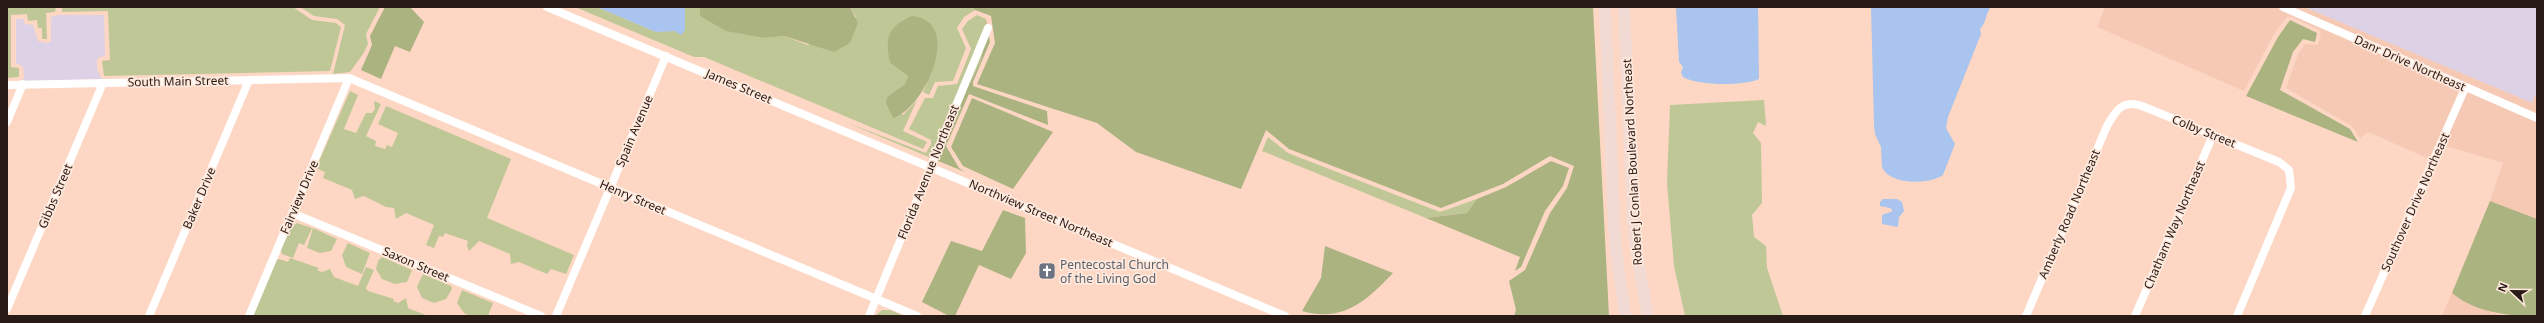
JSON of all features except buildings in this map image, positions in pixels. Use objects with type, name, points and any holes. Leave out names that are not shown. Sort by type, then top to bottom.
[{"type":"main road","name":"Robert J Conlan Boulevard Northeast","points":[[1605,7],[1615,242],[1625,316]]},
{"type":"main road","name":"Robert J Conlan Boulevard Northeast","points":[[1624,7],[1634,239],[1648,316]]},
{"type":"street","name":"James Street","points":[[547,7],[930,166]]},
{"type":"street","name":"Danr Drive Northeast","points":[[2283,7],[2465,88],[2537,118]]},
{"type":"street","name":"Florida Avenue Northeast","points":[[869,316],[988,28]]},
{"type":"street","name":"Spain Avenue","points":[[556,316],[666,56]]},
{"type":"street","name":"Henry Street","points":[[349,78],[917,316]]},
{"type":"street","name":"South Main Street","points":[[7,85],[349,78]]},
{"type":"street","name":"Fairview Drive","points":[[249,316],[349,78]]},
{"type":"street","name":"Baker Drive","points":[[149,316],[248,80]]},
{"type":"street","name":"Gibbs Street","points":[[7,309],[103,83]]},
{"type":"street","points":[[7,122],[23,84]]},
{"type":"street","name":"Southover Drive Northeast","points":[[2365,316],[2465,88]]},
{"type":"street","name":"Colby Street","points":[[2114,113],[2126,103],[2135,103],[2286,166],[2291,176],[2291,188],[2237,316]]},
{"type":"street","name":"Amberly Road Northeast","points":[[2026,316],[2114,113]]},
{"type":"street","name":"Chatham Way Northeast","points":[[2135,316],[2213,135]]},
{"type":"street","name":"Northview Street Northeast","points":[[930,166],[1285,316]]},
{"type":"street","name":"Saxon Street","points":[[292,213],[541,316]]},
{"type":"shaded area","points":[[2105,7],[2304,7],[2532,103],[2537,92],[2537,219],[2490,201],[2503,163],[2443,145],[2436,162],[2368,132],[2360,138],[2352,126],[2286,88],[2298,54],[2305,44],[2318,45],[2321,34],[2319,30],[2292,17],[2287,17],[2274,34],[2244,91],[2097,27]]},
{"type":"shaded area","points":[[2304,7],[2537,7],[2537,92],[2532,103]]},
{"type":"shaded area","points":[[59,15],[104,15],[105,56],[100,57],[97,60],[97,69],[102,79],[19,82],[24,78],[23,67],[16,63],[16,19],[23,19],[25,24],[33,25],[38,41],[47,43],[51,41],[51,17]]},
{"type":"shaded area","points":[[2452,293],[2487,311],[2504,316],[2442,316]]},
{"type":"green space","points":[[7,7],[56,7],[55,12],[46,13],[47,39],[42,39],[42,28],[38,28],[37,20],[28,21],[27,14],[11,15],[11,67],[19,68],[19,77],[7,78]]},
{"type":"green space","points":[[62,7],[293,7],[312,20],[336,23],[341,27],[330,71],[104,76],[102,61],[110,60],[108,11],[62,12]]},
{"type":"green space","points":[[300,7],[380,7],[366,34],[368,44],[363,54],[350,72],[333,74],[345,25],[337,19],[314,16]]},
{"type":"green space","points":[[385,7],[410,7],[424,22],[410,52],[395,46],[381,79],[361,70],[372,45],[370,36]]},
{"type":"green space","points":[[575,7],[597,7],[656,32],[685,30],[685,7],[700,7],[700,16],[765,38],[784,36],[808,45],[856,17],[850,7],[972,7],[975,10],[964,17],[957,28],[966,48],[953,81],[935,82],[929,95],[923,92],[927,83],[888,39],[890,63],[908,76],[905,84],[887,97],[903,115],[917,100],[903,131],[927,142],[923,149],[704,57],[694,57]]},
{"type":"green space","points":[[700,7],[850,7],[858,23],[850,43],[834,52],[784,36],[765,38],[726,31],[700,16]]},
{"type":"green space","points":[[972,7],[1593,7],[1609,316],[1514,316],[1516,310],[1509,281],[1525,270],[1550,213],[1567,188],[1574,166],[1550,156],[1503,184],[1441,208],[1289,149],[1266,130],[1241,189],[1136,152],[1097,123],[977,84],[995,43],[991,16],[975,10]]},
{"type":"green space","points":[[977,15],[986,19],[981,61],[931,158],[843,121],[926,153],[931,144],[931,140],[909,129],[925,98],[933,98],[938,86],[957,84],[971,49],[962,29],[968,21]]},
{"type":"green space","points":[[912,16],[928,21],[936,33],[937,48],[934,66],[927,84],[916,99],[905,112],[893,118],[886,103],[887,97],[905,84],[908,76],[890,63],[888,54],[888,40],[897,24]]},
{"type":"green space","points":[[986,19],[990,42],[973,82],[973,86],[1047,111],[1048,125],[969,94],[946,146],[959,168],[965,172],[931,158],[981,61]]},
{"type":"green space","points":[[2290,20],[2317,33],[2315,42],[2303,39],[2293,52],[2280,90],[2350,129],[2358,142],[2246,96],[2278,37]]},
{"type":"green space","points":[[350,91],[358,95],[344,129],[356,133],[366,113],[372,113],[375,109],[374,101],[381,104],[366,136],[376,141],[375,146],[385,149],[387,145],[392,147],[398,133],[378,124],[386,106],[511,159],[487,218],[574,255],[566,274],[551,269],[547,274],[519,262],[511,264],[510,254],[479,241],[469,251],[467,246],[468,241],[445,233],[443,237],[439,236],[434,248],[426,245],[434,225],[406,213],[396,219],[394,208],[386,207],[364,196],[355,199],[352,190],[323,178],[325,172],[316,168]]},
{"type":"green space","points":[[972,98],[1053,132],[1013,189],[963,166],[951,147]]},
{"type":"green space","points":[[1764,100],[1766,126],[1758,122],[1753,133],[1761,143],[1762,203],[1752,215],[1754,237],[1766,246],[1767,268],[1783,316],[1685,316],[1674,266],[1667,183],[1670,105]]},
{"type":"green space","points":[[1268,137],[1288,153],[1440,212],[1477,199],[1467,213],[1426,218],[1262,151]]},
{"type":"green space","points":[[1551,161],[1569,168],[1563,186],[1545,211],[1521,267],[1515,271],[1520,257],[1426,218],[1467,213],[1477,199],[1506,187]]},
{"type":"green space","points":[[2490,201],[2537,219],[2537,316],[2493,312],[2471,305],[2452,293]]},
{"type":"green space","points":[[1003,210],[1025,218],[1026,253],[1011,279],[979,265],[955,316],[949,316],[922,302],[951,241],[982,251]]},
{"type":"green space","points":[[297,223],[312,228],[304,245],[299,243],[293,258],[282,254],[281,250],[291,227]]},
{"type":"green space","points":[[313,228],[337,239],[331,251],[320,253],[307,248]]},
{"type":"green space","points":[[348,243],[370,253],[362,274],[346,267],[342,255]]},
{"type":"green space","points":[[1325,246],[1393,273],[1374,292],[1354,307],[1330,314],[1317,314],[1302,311],[1321,278]]},
{"type":"green space","points":[[382,257],[412,270],[407,282],[395,284],[382,279],[376,269],[378,261]]},
{"type":"green space","points":[[290,258],[319,268],[317,270],[322,272],[330,269],[334,277],[358,286],[366,267],[374,270],[366,288],[368,291],[394,299],[393,301],[398,303],[406,298],[408,308],[428,316],[253,316],[276,260],[279,259],[288,262]]},
{"type":"green space","points":[[423,274],[451,286],[452,289],[446,299],[434,303],[422,298],[417,287]]},
{"type":"green space","points":[[462,290],[493,303],[488,316],[470,316],[464,313],[457,303]]},
{"type":"green space","points":[[882,310],[890,310],[904,316],[875,316]]},
{"type":"water","points":[[597,7],[685,7],[685,30],[681,35],[675,31],[656,32]]},
{"type":"water","points":[[1676,7],[1758,7],[1759,79],[1743,83],[1721,84],[1699,82],[1683,77],[1681,73],[1683,67],[1679,62]]},
{"type":"water","points":[[1871,7],[1991,7],[1984,24],[1980,29],[1981,34],[1948,117],[1946,128],[1955,144],[1943,175],[1937,178],[1919,182],[1910,182],[1893,177],[1886,173],[1882,167],[1881,147],[1875,134],[1874,125]]},
{"type":"water","points":[[1883,199],[1897,199],[1902,202],[1904,211],[1899,217],[1898,227],[1882,224],[1882,215],[1893,211],[1890,208],[1880,206],[1880,202]]},
{"type":"place","name":"Pentecostal Church of the Living God","points":[[1047,271]]}]
